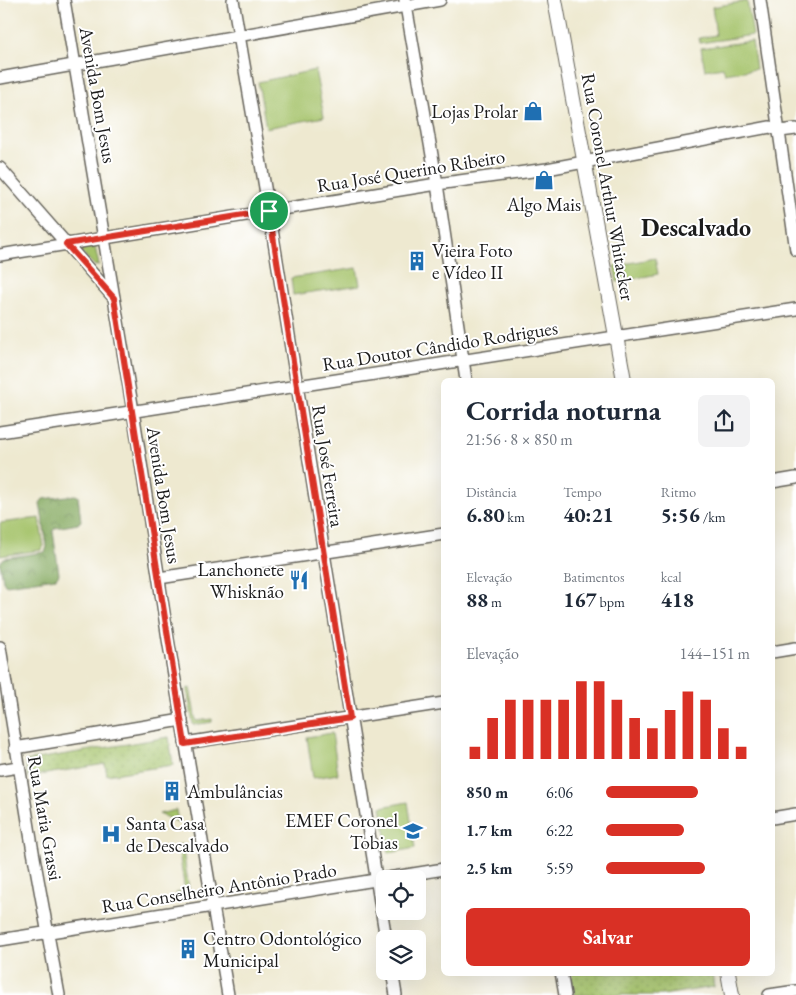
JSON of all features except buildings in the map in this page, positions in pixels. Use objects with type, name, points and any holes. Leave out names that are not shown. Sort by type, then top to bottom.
[{"type":"main road","name":"Rua Coronel Arthur Whitacker","points":[[555,0],[624,378]]},
{"type":"main road","points":[[729,976],[732,995]]},
{"type":"street","name":"Avenida Bom Jesus","points":[[64,0],[133,411],[185,744],[228,995]]},
{"type":"street","name":"Rua José Ferreira","points":[[232,0],[269,211],[376,880]]},
{"type":"street","points":[[0,78],[238,36],[405,3],[440,0]]},
{"type":"street","points":[[760,0],[796,250]]},
{"type":"street","points":[[405,3],[437,184],[466,378]]},
{"type":"street","name":"Rua José Querino Ribeiro","points":[[0,255],[437,184],[585,162],[770,126],[780,131],[796,129]]},
{"type":"street","points":[[0,168],[114,298]]},
{"type":"street","name":"Rua Doutor Cândido Rodrigues","points":[[0,432],[796,309]]},
{"type":"street","points":[[775,482],[796,478]]},
{"type":"street","points":[[159,578],[441,534]]},
{"type":"street","name":"Rua Maria Grassi","points":[[0,647],[18,767],[59,995]]},
{"type":"street","points":[[775,652],[796,648]]},
{"type":"street","points":[[185,744],[441,704]]},
{"type":"street","points":[[15,748],[182,720]]},
{"type":"street","points":[[0,770],[18,767]]},
{"type":"street","points":[[775,818],[796,814]]},
{"type":"street","name":"Rua Conselheiro Antônio Prado","points":[[426,873],[441,870]]},
{"type":"street","name":"Rua Conselheiro Antônio Prado","points":[[0,940],[376,880]]},
{"type":"street","points":[[562,976],[565,995]]},
{"type":"street","points":[[394,980],[396,995]]},
{"type":"street","points":[[769,995],[796,991]]},
{"type":"green space","points":[[747,1],[753,35],[700,43],[699,38],[716,35],[712,7]]},
{"type":"green space","points":[[752,41],[756,69],[725,74],[723,67],[705,70],[701,48]]},
{"type":"green space","points":[[315,70],[324,117],[266,128],[258,82]]},
{"type":"green space","points":[[93,245],[99,265],[95,266],[81,252],[82,247]]},
{"type":"green space","points":[[655,258],[658,274],[617,282],[614,266]]},
{"type":"green space","points":[[357,268],[360,285],[293,295],[291,278]]},
{"type":"green space","points":[[78,496],[81,521],[78,524],[55,528],[53,531],[59,574],[56,578],[6,585],[3,581],[0,563],[4,558],[45,552],[47,547],[40,503],[43,499]]},
{"type":"green space","points":[[39,518],[44,546],[41,550],[0,556],[0,523]]},
{"type":"green space","points":[[190,688],[196,721],[212,719],[212,722],[193,725],[187,689]]},
{"type":"green space","points":[[332,733],[338,774],[313,778],[307,737]]},
{"type":"green space","points":[[169,737],[173,765],[107,775],[105,764],[28,777],[25,761]]},
{"type":"green space","points":[[408,802],[415,848],[389,853],[381,807]]},
{"type":"green space","points":[[176,810],[178,822],[159,814]]},
{"type":"green space","points":[[182,844],[190,895],[177,897],[176,893],[185,891],[178,845]]},
{"type":"green space","points":[[571,976],[712,976],[714,987],[662,995],[574,995]]},
{"type":"place","name":"Lojas Prolar","points":[[533,111]]},
{"type":"place","name":"Algo Mais","points":[[544,180]]},
{"type":"place","name":"Vieira Foto e Vídeo II","points":[[417,261]]},
{"type":"place","name":"Lanchonete Whisknão","points":[[299,580]]},
{"type":"place","name":"Ambulâncias","points":[[172,791]]},
{"type":"place","name":"EMEF Coronel Tobias","points":[[413,831]]},
{"type":"place","name":"Santa Casa de Descalvado","points":[[111,834]]},
{"type":"place","name":"Centro Odontológico Municipal","points":[[188,949]]},
{"type":"district","name":"Descalvado","points":[[696,227]]},
{"type":"route","points":[[269,211],[350,718],[185,744],[114,298],[66,244],[269,211]]}]
